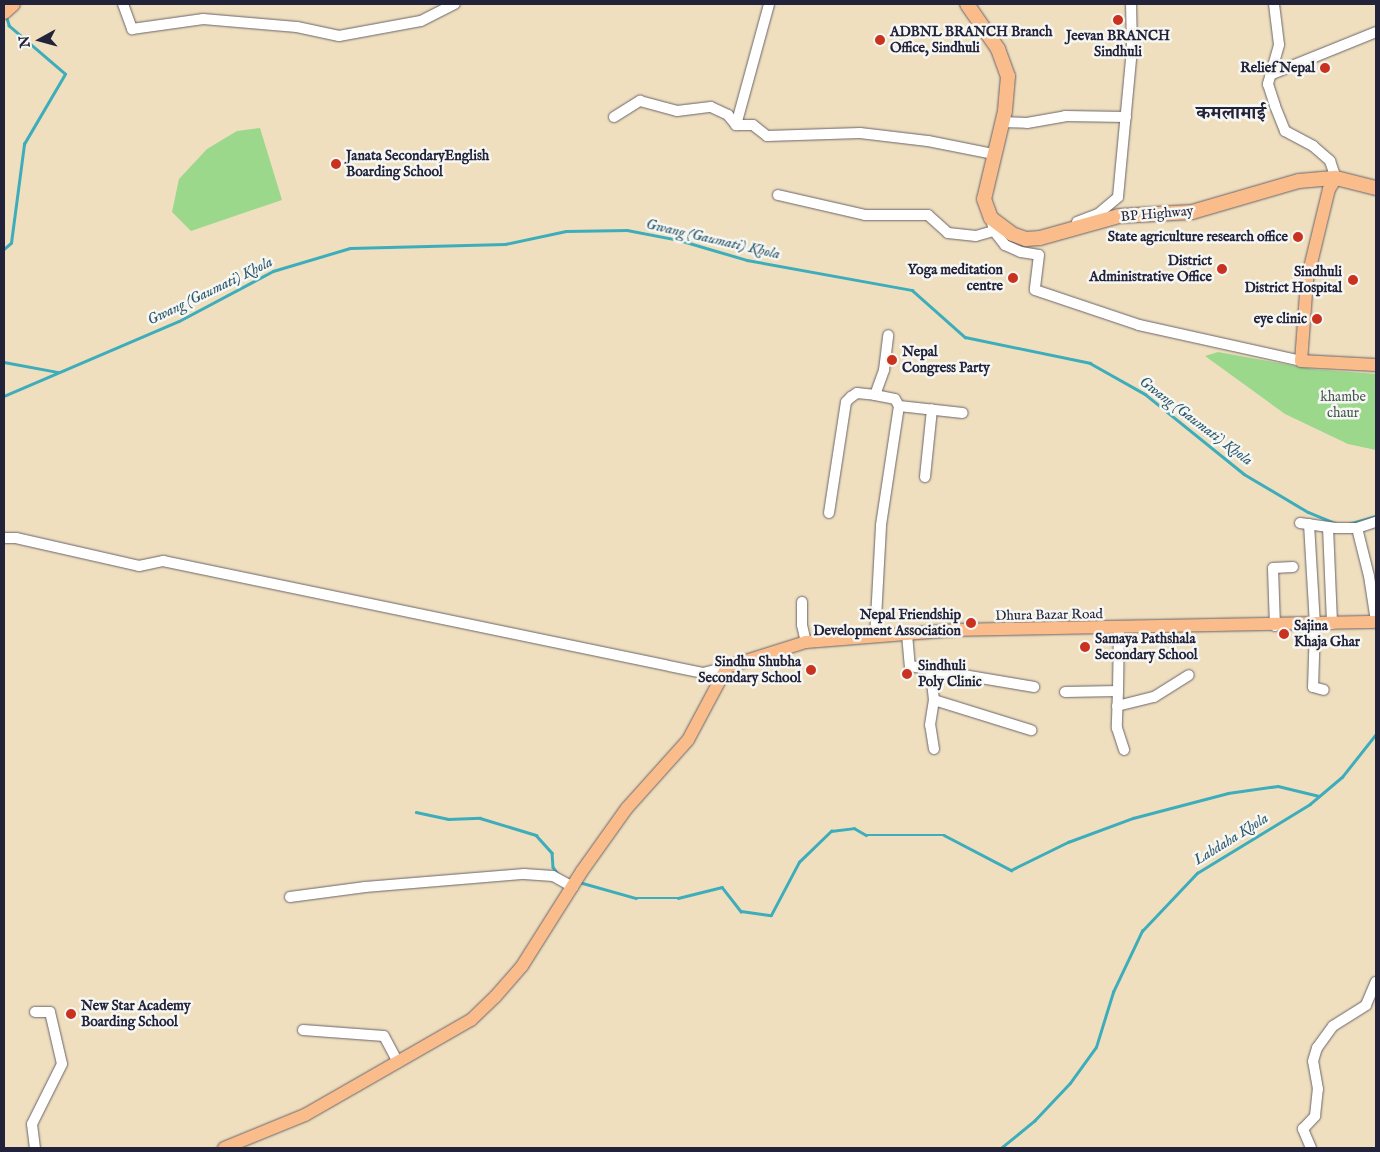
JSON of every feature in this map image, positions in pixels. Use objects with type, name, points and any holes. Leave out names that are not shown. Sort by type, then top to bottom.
[{"type":"highway","points":[[4,12],[13,4]]},
{"type":"highway","points":[[967,4],[1004,63],[1008,92],[984,199],[992,225]]},
{"type":"highway","name":"BP Highway","points":[[992,225],[1026,239],[1119,216],[1192,212],[1299,182],[1336,178],[1376,188]]},
{"type":"main road","points":[[1336,178],[1329,189],[1307,280],[1301,361],[1376,365]]},
{"type":"main road","name":"Dhura Bazar Road","points":[[727,667],[806,642],[956,630],[1119,629],[1376,622]]},
{"type":"main road","points":[[224,1148],[305,1115],[471,1020],[496,997],[522,966],[627,808],[688,740],[727,667]]},
{"type":"street","points":[[123,4],[132,29],[203,19],[297,27],[339,36],[421,21],[455,4]]},
{"type":"street","points":[[736,125],[769,4]]},
{"type":"street","points":[[1071,229],[1075,223],[1098,214],[1118,197],[1132,50],[1131,4]]},
{"type":"street","points":[[1274,4],[1279,45],[1268,84],[1285,131],[1313,146],[1330,162],[1336,178]]},
{"type":"street","points":[[1272,74],[1376,32]]},
{"type":"street","points":[[614,117],[640,101],[677,111],[711,107],[728,114],[736,125]]},
{"type":"street","points":[[1002,122],[1027,123],[1065,116],[1126,117]]},
{"type":"street","points":[[736,125],[753,125],[767,136],[860,133],[928,141],[993,154]]},
{"type":"street","points":[[778,195],[858,214],[928,215],[948,233],[976,236],[992,225],[1005,245],[1021,252],[1039,255],[1035,290],[1139,325],[1301,361]]},
{"type":"street","points":[[875,395],[884,370],[888,335]]},
{"type":"street","points":[[829,513],[846,402],[857,393],[895,399],[899,406],[881,525],[875,637]]},
{"type":"street","points":[[899,406],[963,413]]},
{"type":"street","points":[[925,477],[932,409]]},
{"type":"street","points":[[1324,690],[1313,687],[1315,625],[1312,554],[1305,523],[1328,527],[1357,528],[1376,522]]},
{"type":"street","points":[[1328,527],[1332,624]]},
{"type":"street","points":[[1357,528],[1369,576],[1376,622]]},
{"type":"street","points":[[4,538],[16,538],[138,566],[163,561],[703,673],[727,667]]},
{"type":"street","points":[[1312,554],[1329,554]]},
{"type":"street","points":[[1275,626],[1273,568],[1293,566]]},
{"type":"street","points":[[802,602],[802,625],[806,642]]},
{"type":"street","points":[[1119,629],[1117,728],[1124,750]]},
{"type":"street","points":[[908,634],[910,666],[931,672],[1034,687]]},
{"type":"street","points":[[931,672],[934,700],[930,725],[934,749]]},
{"type":"street","points":[[1117,706],[1154,697],[1189,675]]},
{"type":"street","points":[[1065,692],[1118,691]]},
{"type":"street","points":[[934,700],[1031,730]]},
{"type":"street","points":[[290,897],[365,886],[524,874],[553,876],[573,887]]},
{"type":"street","points":[[1311,1148],[1303,1129],[1316,1116],[1318,1089],[1313,1061],[1318,1048],[1333,1026],[1366,1005],[1376,982]]},
{"type":"street","points":[[35,1012],[50,1012],[62,1064],[32,1124],[35,1148]]},
{"type":"street","points":[[303,1030],[384,1036],[398,1062]]},
{"type":"green space","points":[[260,128],[282,200],[191,231],[172,212],[179,179],[207,149],[237,131]]},
{"type":"green space","name":"khambe chaur","points":[[1218,352],[1312,369],[1376,374],[1376,450],[1348,444],[1285,414],[1205,356]]},
{"type":"waterway","points":[[4,249],[11,243],[24,144],[65,74],[9,26],[6,17]]},
{"type":"waterway","name":"Gwang (Gaumati) Khola","points":[[4,396],[179,321],[273,271],[350,248],[505,244],[566,231],[627,230],[679,240],[747,260],[912,290],[965,337],[1090,363],[1145,394],[1244,474],[1308,512],[1335,523]]},
{"type":"waterway","points":[[4,362],[58,372]]},
{"type":"waterway","name":"Gwang (Gaumati) Khola","points":[[1348,524],[1376,516]]},
{"type":"waterway","name":"Labdaha Khola","points":[[1001,1148],[1034,1121],[1070,1083],[1096,1047],[1113,992],[1142,931],[1197,873],[1310,804],[1342,777],[1376,734]]},
{"type":"waterway","points":[[579,882],[636,898],[678,898],[722,887],[741,911],[771,915],[799,862],[831,831],[854,828],[866,835],[944,835],[1011,870],[1068,842],[1133,818],[1228,793],[1278,786],[1319,796]]},
{"type":"waterway","points":[[416,812],[448,819],[480,818],[536,835],[552,853],[553,867],[558,874]]},
{"type":"place","name":"Jeevan BRANCH Sindhuli","points":[[1118,20]]},
{"type":"place","name":"ADBNL BRANCH Branch Office, Sindhuli","points":[[880,40]]},
{"type":"place","name":"Relief Nepal","points":[[1325,68]]},
{"type":"place","name":"Janata SecondaryEnglish Boarding School","points":[[336,164]]},
{"type":"place","name":"State agriculture research office","points":[[1298,237]]},
{"type":"place","name":"District Administrative Office","points":[[1222,269]]},
{"type":"place","name":"Yoga meditation centre","points":[[1013,278]]},
{"type":"place","name":"Sindhuli District Hospital","points":[[1353,280]]},
{"type":"place","name":"eye clinic","points":[[1317,319]]},
{"type":"place","name":"Nepal Congress Party","points":[[892,360]]},
{"type":"place","name":"Nepal Friendship Development Association","points":[[971,623]]},
{"type":"place","name":"Sajina Khaja Ghar","points":[[1284,634]]},
{"type":"place","name":"Samaya Pathshala Secondary School","points":[[1085,647]]},
{"type":"place","name":"Sindhu Shubha Secondary School","points":[[811,670]]},
{"type":"place","name":"Sindhuli Poly Clinic","points":[[907,674]]},
{"type":"place","name":"New Star Academy Boarding School","points":[[71,1014]]},
{"type":"district","name":"कमलामाई","points":[[1231,115]]}]
